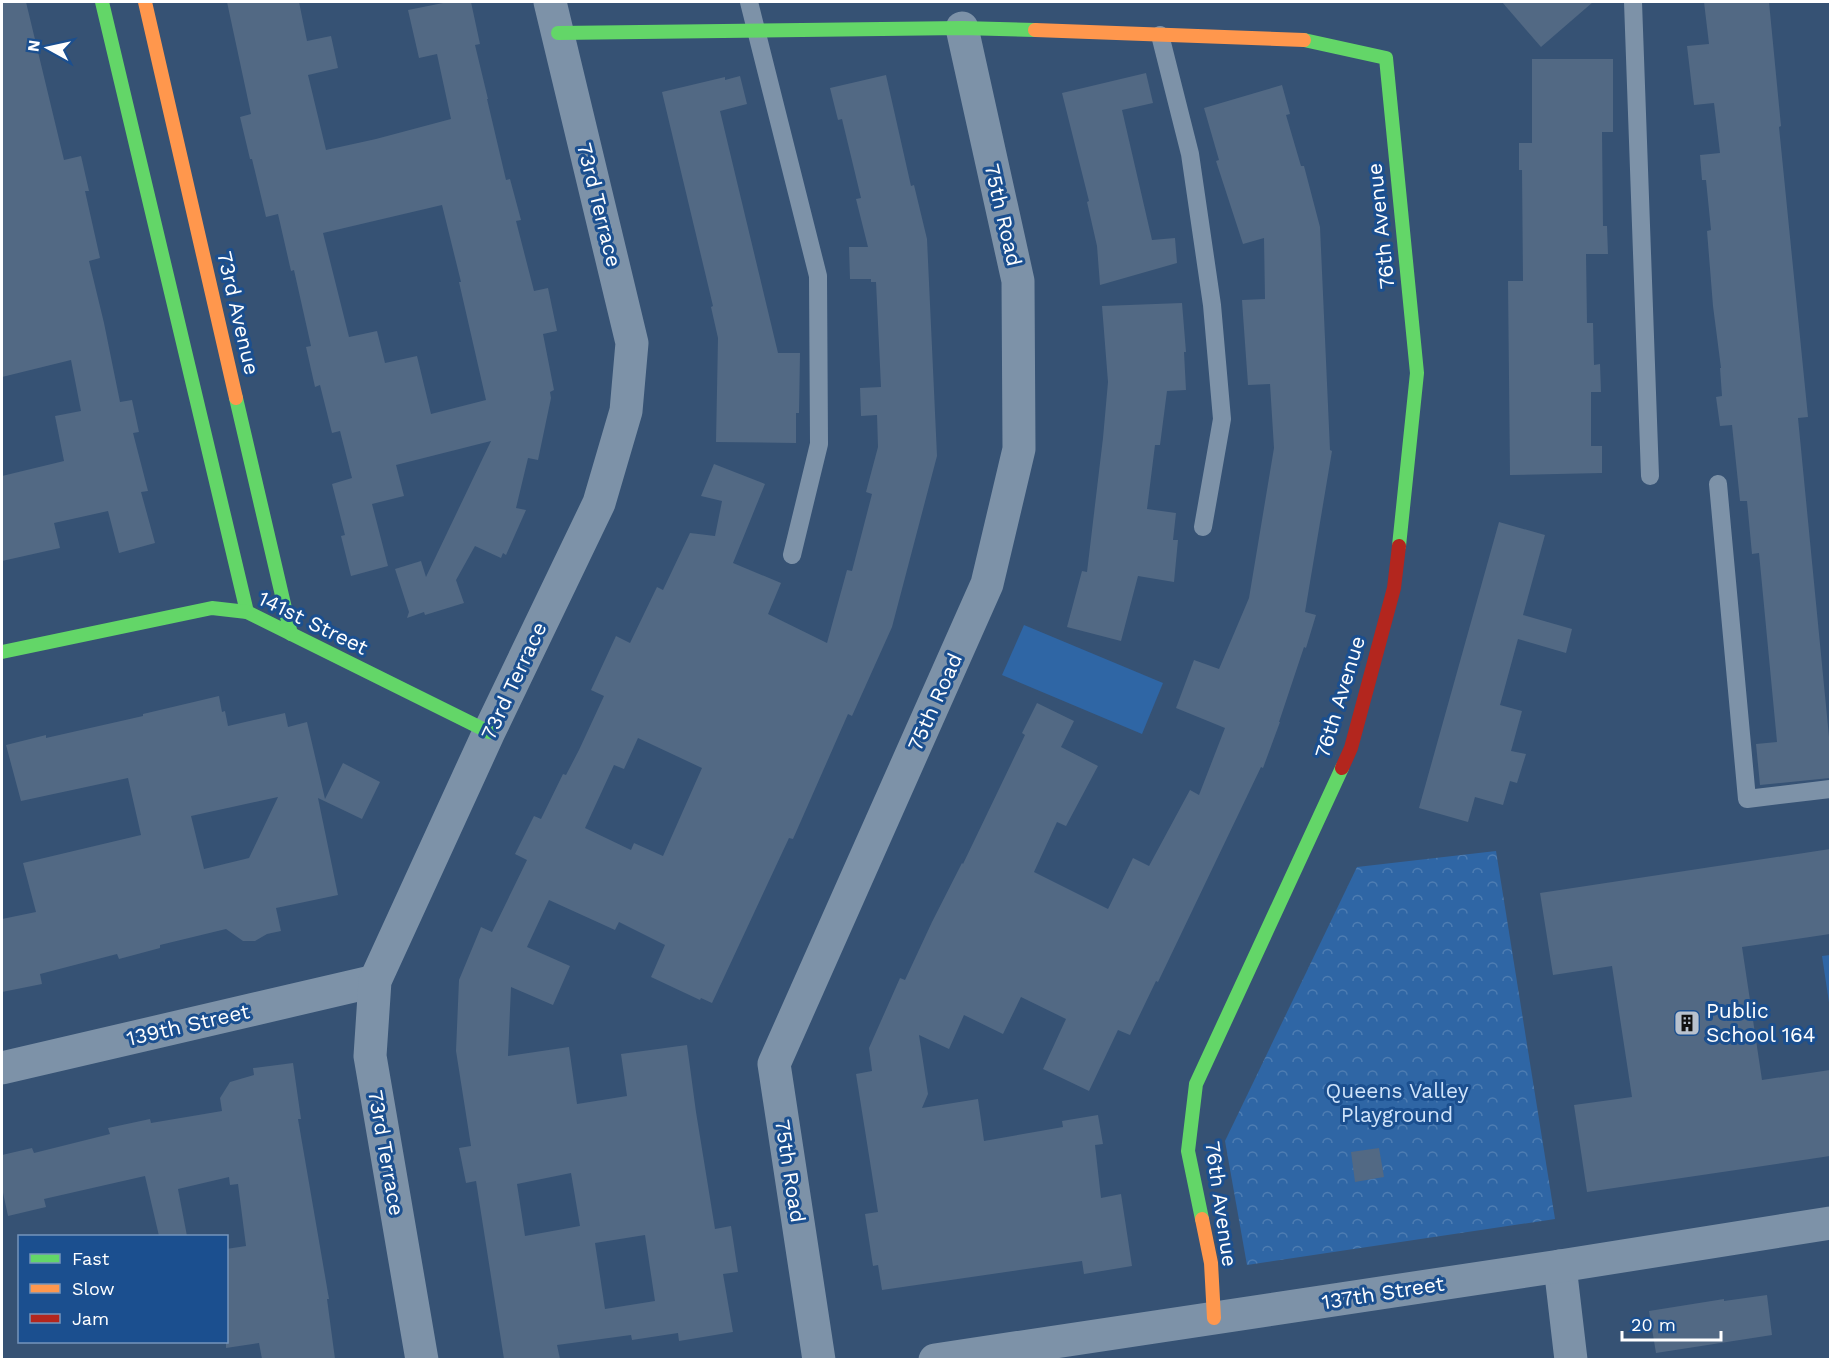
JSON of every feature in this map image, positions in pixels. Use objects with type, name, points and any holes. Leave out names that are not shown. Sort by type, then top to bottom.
[{"type":"street","points":[[102,2],[247,612]]},
{"type":"street","name":"73rd Avenue","points":[[144,2],[291,634]]},
{"type":"street","name":"73rd Terrace","points":[[422,1359],[370,1056],[375,981],[489,732],[599,503],[626,411],[632,343],[550,2]]},
{"type":"street","points":[[558,33],[962,28],[1160,35]]},
{"type":"street","name":"75th Road","points":[[819,1359],[774,1064],[987,584],[1019,449],[1018,281],[962,28]]},
{"type":"street","name":"76th Avenue","points":[[1160,35],[1301,39],[1386,58],[1416,374],[1406,493],[1394,588],[1351,748],[1196,1084],[1188,1151],[1210,1263],[1214,1318]]},
{"type":"street","name":"141st Street","points":[[2,652],[212,608],[247,612],[489,732]]},
{"type":"street","name":"139th Street","points":[[2,1068],[375,981]]},
{"type":"street","name":"137th Street","points":[[935,1359],[1560,1266],[1830,1223]]},
{"type":"street","points":[[1560,1266],[1571,1359]]},
{"type":"lane","points":[[749,2],[818,276],[819,444],[792,555]]},
{"type":"lane","points":[[1633,2],[1650,476]]},
{"type":"lane","points":[[1160,35],[1190,154],[1212,305],[1222,419],[1203,527]]},
{"type":"lane","points":[[1718,484],[1747,799],[1830,789]]},
{"type":"green space","points":[[1024,625],[1163,683],[1142,734],[1002,675]]},
{"type":"green space","name":"Queens Valley Playground","points":[[1496,851],[1555,1219],[1247,1265],[1225,1141],[1357,867]]},
{"type":"green space","points":[[1830,955],[1830,1009],[1822,956]]},
{"type":"building","points":[[2,2],[26,2],[64,160],[81,156],[89,191],[85,191],[100,258],[89,261],[120,402],[132,400],[139,432],[133,433],[148,491],[141,492],[155,543],[119,553],[108,511],[54,523],[60,548],[2,561],[2,476],[64,461],[55,416],[81,411],[71,360],[2,377]]},
{"type":"building","points":[[227,2],[299,2],[307,41],[331,36],[338,68],[308,75],[326,150],[451,119],[437,54],[419,58],[408,10],[448,2],[471,2],[480,44],[475,45],[506,180],[510,179],[521,220],[516,221],[534,291],[548,288],[557,331],[543,334],[554,390],[550,392],[551,398],[538,460],[528,458],[516,508],[526,510],[506,555],[503,553],[501,558],[475,546],[456,580],[464,603],[407,618],[409,612],[395,569],[421,561],[426,577],[491,441],[396,465],[404,496],[372,504],[388,566],[351,576],[341,536],[345,535],[332,484],[352,478],[340,431],[332,433],[320,385],[315,387],[306,347],[311,346],[294,270],[291,271],[278,214],[266,217],[240,117],[251,114]],"holes":[[[442,205],[461,282],[459,282],[486,400],[431,414],[417,356],[385,363],[377,331],[349,337],[323,233]]]},
{"type":"building","points":[[1502,2],[1593,2],[1541,47]]},
{"type":"building","points":[[1704,2],[1769,2],[1808,417],[1798,418],[1830,747],[1830,778],[1760,785],[1756,744],[1777,742],[1759,553],[1752,554],[1747,501],[1740,501],[1732,425],[1720,426],[1716,397],[1722,396],[1721,368],[1707,231],[1711,230],[1706,180],[1702,180],[1700,155],[1720,153],[1714,103],[1694,105],[1687,46],[1709,44]]},
{"type":"building","points":[[1532,59],[1613,59],[1613,132],[1602,132],[1603,226],[1607,226],[1608,254],[1586,254],[1587,323],[1593,323],[1594,365],[1600,364],[1601,392],[1591,392],[1591,446],[1602,446],[1602,473],[1510,475],[1508,281],[1523,281],[1522,170],[1519,170],[1519,143],[1532,143]]},
{"type":"building","points":[[1146,73],[1153,103],[1122,110],[1152,240],[1175,238],[1177,263],[1100,285],[1097,246],[1087,202],[1089,201],[1062,93]]},
{"type":"building","points":[[886,75],[911,186],[914,185],[927,239],[937,456],[892,627],[852,716],[848,714],[793,839],[789,838],[712,1003],[701,998],[700,1000],[651,977],[665,945],[619,922],[615,930],[549,900],[527,947],[570,966],[553,1005],[511,987],[508,1056],[569,1047],[577,1104],[627,1096],[621,1054],[687,1045],[715,1229],[731,1226],[738,1272],[723,1274],[733,1332],[679,1341],[678,1333],[632,1340],[631,1335],[557,1345],[560,1359],[504,1359],[476,1181],[466,1183],[459,1148],[471,1146],[456,1051],[459,980],[481,927],[492,932],[527,860],[515,854],[534,816],[541,819],[563,774],[566,775],[579,750],[604,696],[591,690],[616,636],[630,643],[657,587],[663,590],[690,533],[715,536],[722,501],[701,496],[714,464],[765,484],[733,563],[781,583],[768,614],[827,643],[847,570],[852,571],[872,494],[866,492],[878,447],[877,415],[861,416],[860,388],[881,387],[876,282],[871,282],[871,279],[850,279],[849,247],[868,247],[856,199],[861,198],[842,119],[838,120],[830,88]],"holes":[[[638,738],[702,768],[663,856],[634,843],[631,850],[585,828],[614,765],[624,769]],[[571,1173],[580,1226],[525,1236],[517,1184]],[[645,1235],[655,1301],[605,1309],[595,1243]]]},
{"type":"building","points":[[740,76],[747,104],[720,111],[778,353],[800,353],[796,443],[716,442],[718,338],[711,307],[713,306],[662,92],[725,77],[725,80]]},
{"type":"building","points":[[1282,85],[1290,114],[1286,115],[1301,166],[1304,166],[1320,227],[1330,450],[1332,451],[1305,612],[1316,615],[1263,768],[1261,767],[1158,982],[1156,981],[1130,1035],[1118,1030],[1089,1091],[1043,1069],[1066,1019],[1021,997],[1003,1034],[964,1015],[949,1049],[919,1035],[928,1094],[922,1108],[978,1099],[984,1141],[1063,1127],[1062,1121],[1098,1115],[1103,1144],[1095,1145],[1101,1198],[1121,1194],[1132,1266],[1084,1274],[1082,1261],[882,1290],[878,1265],[873,1266],[865,1214],[878,1212],[856,1074],[872,1071],[869,1048],[900,978],[905,980],[963,864],[1025,735],[1022,733],[1037,703],[1074,721],[1061,747],[1098,766],[1066,826],[1057,822],[1034,872],[1108,909],[1133,858],[1149,866],[1190,790],[1199,795],[1225,728],[1176,708],[1194,660],[1219,669],[1249,598],[1274,448],[1270,384],[1248,385],[1242,300],[1265,299],[1264,238],[1243,244],[1216,161],[1219,160],[1204,108]]},
{"type":"building","points":[[1182,303],[1186,390],[1167,391],[1160,445],[1155,445],[1147,509],[1176,513],[1173,540],[1178,540],[1174,582],[1138,576],[1121,641],[1067,627],[1082,571],[1087,572],[1103,438],[1108,382],[1102,306]]},
{"type":"building","points":[[1499,522],[1545,535],[1523,615],[1572,629],[1566,653],[1518,639],[1500,705],[1522,711],[1511,751],[1526,754],[1517,783],[1510,781],[1503,805],[1475,797],[1468,822],[1419,808]]},
{"type":"building","points":[[219,696],[228,726],[285,713],[288,727],[307,722],[325,799],[343,763],[380,782],[362,819],[318,798],[338,895],[276,908],[281,931],[267,934],[255,941],[243,941],[226,929],[160,945],[160,948],[119,959],[117,954],[40,974],[42,984],[2,992],[2,919],[36,912],[23,863],[141,835],[128,778],[21,801],[6,745],[46,735],[46,738],[143,716],[143,714]],"holes":[[[278,797],[249,858],[204,869],[191,816]]]},
{"type":"building","name":"Public School 164","points":[[1830,849],[1830,934],[1742,947],[1762,1080],[1830,1070],[1830,1156],[1587,1192],[1574,1105],[1632,1097],[1612,966],[1553,975],[1540,893]]},
{"type":"building","points":[[293,1063],[301,1119],[298,1119],[329,1299],[327,1299],[335,1359],[262,1359],[259,1343],[226,1348],[226,1343],[228,1343],[228,1249],[246,1246],[238,1184],[230,1185],[229,1177],[178,1189],[187,1235],[159,1235],[145,1176],[44,1199],[46,1207],[8,1216],[2,1188],[2,1155],[32,1148],[34,1153],[110,1134],[108,1128],[150,1119],[151,1123],[222,1111],[220,1098],[230,1082],[254,1075],[253,1068]]},
{"type":"building","points":[[1379,1148],[1384,1177],[1355,1182],[1351,1152]]},
{"type":"building","points":[[1767,1295],[1772,1335],[1656,1353],[1649,1311],[1724,1299],[1724,1301]]},
{"type":"traffic: fast","points":[[102,2],[247,612]]},
{"type":"traffic: fast","points":[[558,33],[962,28],[1035,30]]},
{"type":"traffic: fast","points":[[1304,40],[1386,58],[1417,373],[1399,546]]},
{"type":"traffic: fast","points":[[236,398],[291,634]]},
{"type":"traffic: fast","points":[[2,652],[212,608],[247,612],[489,732]]},
{"type":"traffic: fast","points":[[1202,1219],[1188,1151],[1196,1084],[1342,768]]},
{"type":"traffic: slow","points":[[145,2],[236,398]]},
{"type":"traffic: slow","points":[[1035,30],[1304,40]]},
{"type":"traffic: slow","points":[[1202,1219],[1211,1263],[1214,1318]]},
{"type":"traffic: jam","points":[[1342,768],[1351,748],[1394,588],[1399,546]]},
{"type":"place","name":"Public School 164","points":[[1687,1023]]}]
